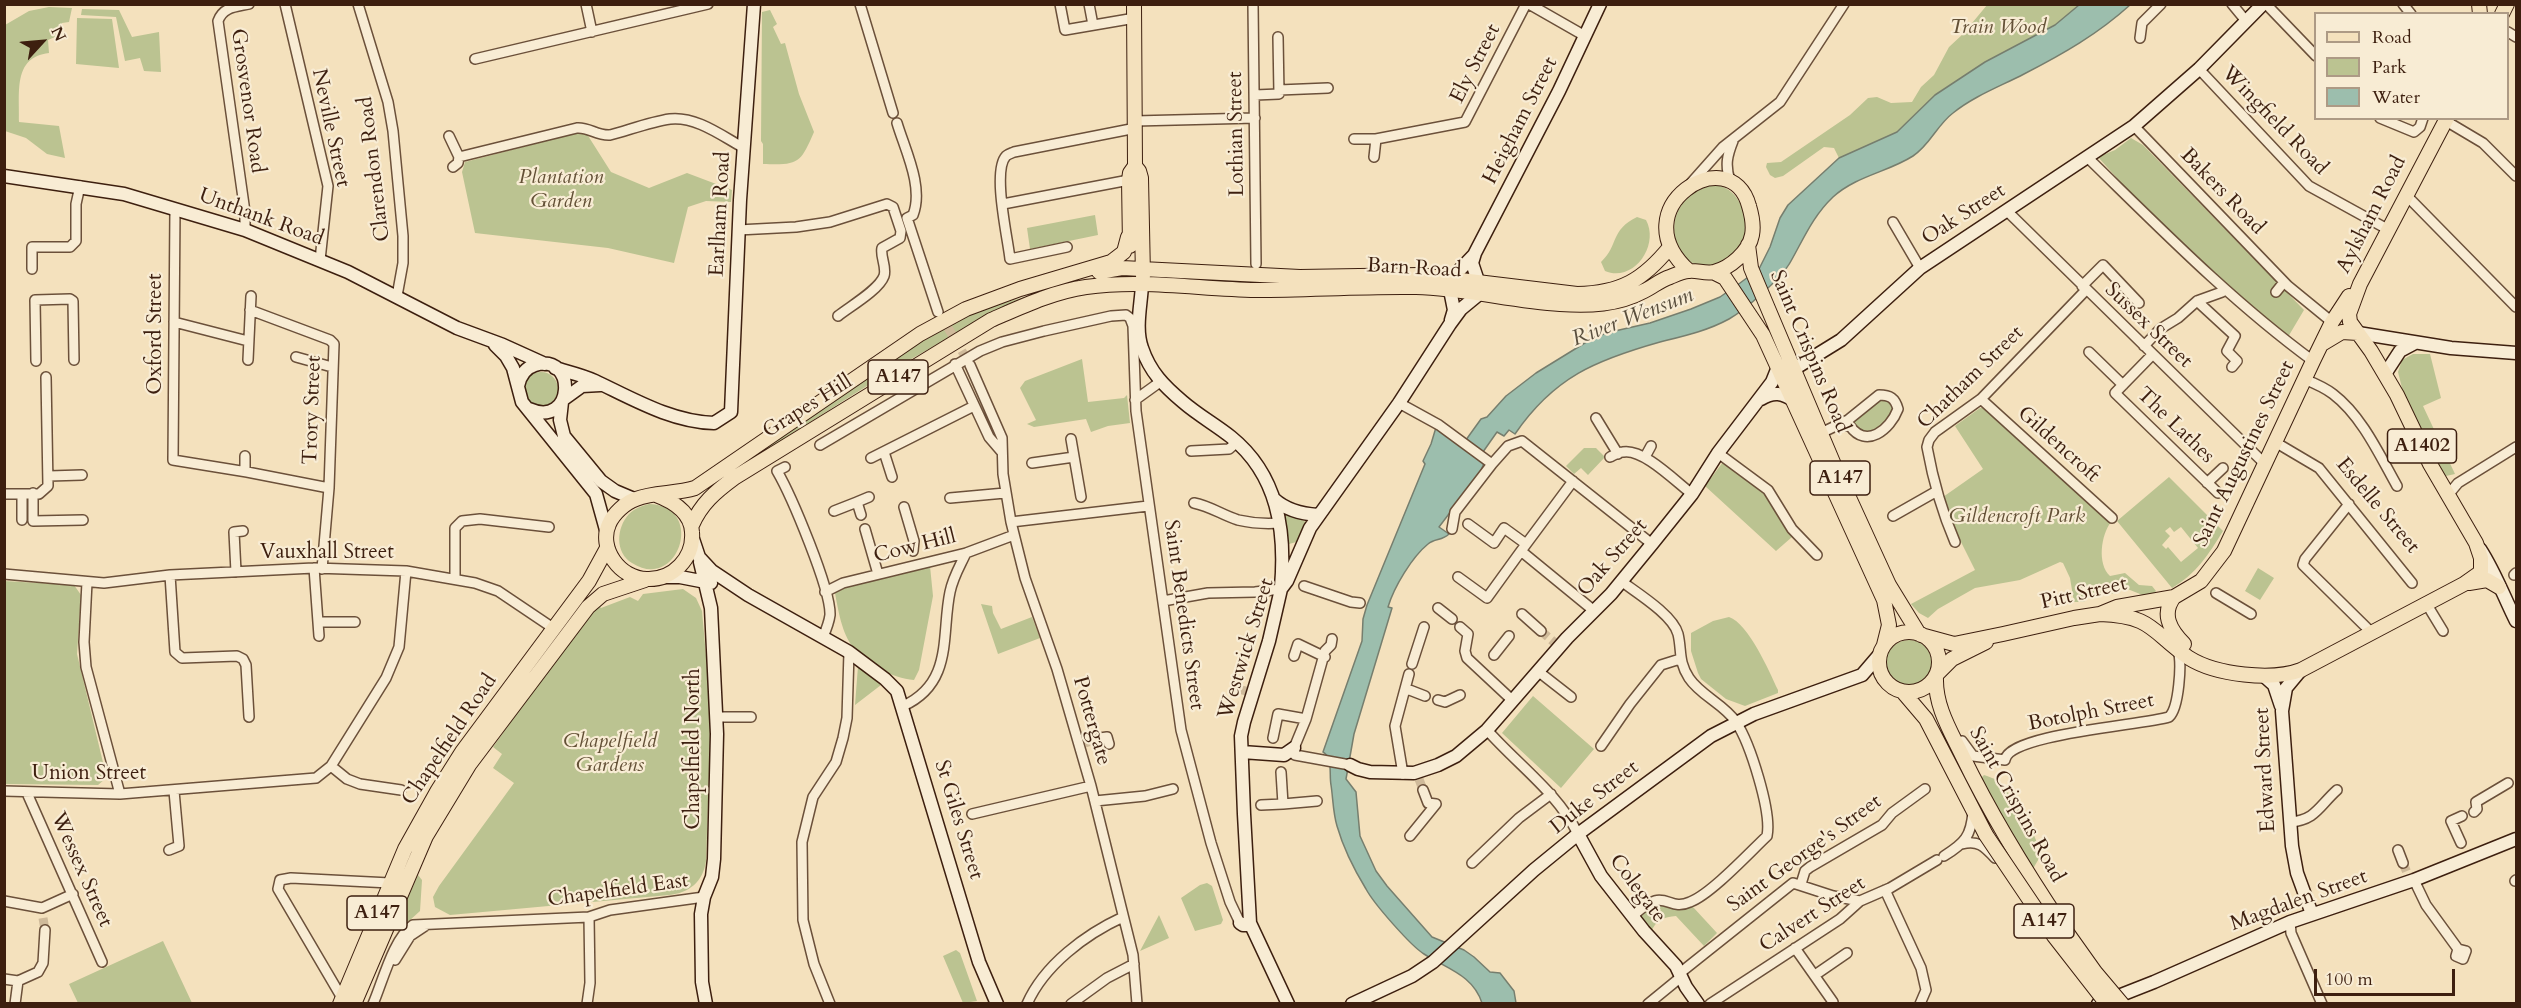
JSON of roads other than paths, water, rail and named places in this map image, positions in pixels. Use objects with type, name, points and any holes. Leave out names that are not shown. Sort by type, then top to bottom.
[{"type":"main road","points":[[1134,11],[1135,166],[1130,172],[1129,180],[1128,237],[1136,269]]},
{"type":"main road","name":"Aylsham Road","points":[[2358,333],[2350,322],[2349,314],[2360,284],[2446,120]]},
{"type":"main road","points":[[1135,166],[1140,171],[1141,178],[1135,284]]},
{"type":"main road","points":[[1689,271],[1676,260],[1670,247],[1667,228],[1669,214],[1677,197],[1690,185],[1706,179],[1730,181]]},
{"type":"main road","name":"A147","points":[[1730,181],[1747,197],[1753,220],[1748,245]]},
{"type":"main road","name":"Grapes Hill","points":[[656,495],[673,494],[695,488],[920,334],[952,316],[1020,289],[1111,262],[1124,252],[1128,237]]},
{"type":"main road","points":[[1713,273],[1733,262],[1748,245]]},
{"type":"main road","name":"Saint Crispins Road","points":[[1748,245],[1751,268],[1765,303],[1889,585],[1920,634],[1935,646],[1938,655],[1938,701],[1943,715],[2001,828],[2063,927],[2095,972],[2122,1004]]},
{"type":"main road","name":"Barn Road","points":[[1478,288],[1577,294],[1610,291],[1638,279],[1654,266],[1670,247]]},
{"type":"main road","name":"Grapes Hill","points":[[1055,279],[1136,269]]},
{"type":"main road","name":"Barn Road","points":[[1136,269],[1300,277],[1419,275],[1451,284],[1587,306],[1631,296],[1662,280],[1689,271],[1713,273]]},
{"type":"main road","name":"Saint Crispins Road","points":[[1713,273],[1725,278],[1748,310],[1778,367],[1884,600],[1889,625],[1882,650],[1881,673],[1893,688],[1903,692],[1926,719],[1973,812],[1982,839],[2107,1004]]},
{"type":"main road","name":"Grapes Hill","points":[[692,532],[698,511],[710,496],[734,478],[991,320],[1032,302],[1084,288],[1135,284]]},
{"type":"main road","name":"Barn Road","points":[[1135,284],[1254,290],[1418,287],[1451,284]]},
{"type":"main road","name":"Saint Augustines Street","points":[[2174,597],[2209,588],[2320,345],[2332,322],[2360,284]]},
{"type":"main road","name":"Saint Augustines Street","points":[[2320,345],[2342,332],[2358,333]]},
{"type":"main road","name":"A1402","points":[[2358,333],[2385,374],[2448,495],[2476,543],[2482,569],[2478,575],[2426,603]]},
{"type":"main road","points":[[656,495],[673,502],[692,532]]},
{"type":"main road","name":"A147","points":[[634,499],[656,495]]},
{"type":"main road","points":[[634,499],[611,519],[606,530],[607,548],[621,569],[645,580]]},
{"type":"main road","name":"A147","points":[[645,580],[660,578],[683,563],[692,532]]},
{"type":"main road","name":"Chapelfield Road","points":[[345,1002],[390,884],[419,823],[444,780],[589,581],[607,548]]},
{"type":"main road","name":"Chapelfield Road","points":[[345,1002],[388,920],[426,836],[469,765],[588,607],[603,594],[645,580]]},
{"type":"main road","name":"A1402","points":[[2464,584],[2485,580],[2501,585]]},
{"type":"main road","name":"A1402","points":[[2174,597],[2167,609],[2172,632],[2186,646],[2222,669]]},
{"type":"main road","name":"Pitt Street","points":[[1920,634],[1954,644],[2100,614],[2117,607],[2174,597]]},
{"type":"main road","name":"Edward Street","points":[[2301,670],[2426,603]]},
{"type":"main road","name":"A1402","points":[[2100,614],[2120,615],[2146,622],[2178,649],[2203,665],[2265,677],[2288,675],[2301,670]]},
{"type":"main road","points":[[1882,650],[1893,636],[1906,632],[1920,634]]},
{"type":"main road","name":"Pitt Street","points":[[1937,675],[1952,659],[2003,634]]},
{"type":"main road","points":[[1903,692],[1922,690],[1937,675]]},
{"type":"street","name":"Grosvenor Road","points":[[244,230],[245,212],[218,21],[226,9],[249,4]]},
{"type":"street","name":"Neville Street","points":[[285,4],[327,186],[320,260]]},
{"type":"street","name":"Clarendon Road","points":[[358,4],[385,92],[393,131],[403,236],[403,263],[397,296]]},
{"type":"street","points":[[586,4],[592,32]]},
{"type":"street","points":[[475,59],[708,4]]},
{"type":"street","points":[[860,4],[916,188],[917,204],[913,215],[907,218],[938,312]]},
{"type":"street","points":[[1060,4],[1065,30],[1093,25],[1134,11]]},
{"type":"street","points":[[1089,4],[1093,25]]},
{"type":"street","name":"Lothian Street","points":[[1253,4],[1256,264]]},
{"type":"street","points":[[1528,4],[1585,36]]},
{"type":"street","name":"Ely Street","points":[[1354,139],[1376,139],[1465,122],[1528,4]]},
{"type":"street","name":"Heigham Street","points":[[1451,284],[1475,253],[1600,4]]},
{"type":"street","points":[[1690,185],[1723,147],[1780,102],[1844,4]]},
{"type":"street","points":[[2140,38],[2142,23],[2161,4]]},
{"type":"street","points":[[2232,4],[2246,21]]},
{"type":"street","points":[[2264,4],[2314,54]]},
{"type":"street","name":"Oak Street","points":[[1794,369],[1840,340],[1920,268],[2134,126],[2199,69],[2264,4]]},
{"type":"street","name":"Earlham Road","points":[[722,420],[732,412],[733,406],[738,230],[756,5]]},
{"type":"street","points":[[1255,96],[1279,94],[1278,37]]},
{"type":"street","name":"Wingfield Road","points":[[2199,69],[2309,186],[2389,230]]},
{"type":"street","points":[[1280,90],[1328,88]]},
{"type":"street","points":[[1067,247],[1010,259],[1001,167],[1006,156],[1014,152],[1136,125],[1255,118]]},
{"type":"street","points":[[459,157],[577,128],[584,127],[601,136],[670,119],[686,120],[705,126],[744,147]]},
{"type":"street","points":[[2385,120],[2414,132],[2420,127],[2422,120]]},
{"type":"street","points":[[2446,120],[2483,143],[2517,176]]},
{"type":"street","name":"Bakers Road","points":[[2134,126],[2297,295],[2332,322]]},
{"type":"street","points":[[449,136],[459,157],[458,163],[453,167]]},
{"type":"street","points":[[1374,157],[1376,139]]},
{"type":"street","points":[[1730,181],[1725,167],[1727,154],[1733,141]]},
{"type":"street","points":[[1008,144],[1014,152]]},
{"type":"street","points":[[2087,157],[2189,258],[2257,319],[2313,361]]},
{"type":"street","name":"Unthank Road","points":[[4,176],[124,194],[244,230],[320,260],[397,296],[457,328],[604,386],[630,399],[702,423],[722,420]]},
{"type":"street","points":[[1003,204],[1129,180]]},
{"type":"street","points":[[32,269],[32,247],[70,247],[76,241],[76,204],[80,186]]},
{"type":"street","points":[[1019,190],[1021,201]]},
{"type":"street","points":[[2407,196],[2517,307]]},
{"type":"street","points":[[738,230],[796,227],[830,222],[887,204],[893,207],[901,231],[900,238],[878,246],[885,274],[868,293],[838,316]]},
{"type":"street","name":"Oxford Street","points":[[175,209],[174,460],[245,471]]},
{"type":"street","name":"Sussex Street","points":[[2007,211],[2265,464]]},
{"type":"street","points":[[1893,222],[1920,268]]},
{"type":"street","points":[[1475,253],[1472,263],[1478,288]]},
{"type":"street","name":"Chatham Street","points":[[1955,542],[1943,514],[1927,447],[1935,432],[1981,399],[2103,265],[2139,303]]},
{"type":"street","points":[[2276,292],[2284,282]]},
{"type":"street","points":[[1135,284],[1141,345],[1148,363],[1160,382],[1198,415],[1237,442],[1252,457],[1264,475],[1274,499],[1292,584]]},
{"type":"street","points":[[1450,324],[1454,310],[1451,284]]},
{"type":"street","name":"Westwick Street","points":[[1245,924],[1241,736],[1269,641],[1292,584],[1310,528],[1399,403],[1450,324],[1478,288]]},
{"type":"street","points":[[2144,346],[2160,329],[2178,318],[2197,301],[2222,292]]},
{"type":"street","points":[[248,360],[251,296]]},
{"type":"street","points":[[36,361],[35,300],[70,299],[74,303],[74,360]]},
{"type":"street","points":[[2197,301],[2235,336],[2227,351],[2237,361],[2232,367]]},
{"type":"street","name":"Trory Street","points":[[250,310],[330,340],[333,344],[329,488],[318,568],[319,636]]},
{"type":"street","name":"Saint Benedicts Street","points":[[955,364],[1002,342],[1111,316],[1126,315],[1130,318],[1133,326],[1135,400],[1148,506],[1185,749],[1230,902],[1245,924]]},
{"type":"street","points":[[174,322],[248,341]]},
{"type":"street","points":[[2358,333],[2489,356],[2517,353]]},
{"type":"street","name":"Unthank Road","points":[[490,340],[506,356],[513,368],[518,386]]},
{"type":"street","points":[[2278,348],[2284,340]]},
{"type":"street","points":[[2385,374],[2400,351],[2415,343]]},
{"type":"street","name":"The Lathes","points":[[2089,352],[2123,385]]},
{"type":"street","name":"The Lathes","points":[[2152,355],[2115,393],[2218,494]]},
{"type":"street","points":[[297,357],[332,366]]},
{"type":"street","points":[[606,530],[596,494],[522,402],[518,386],[521,375],[526,369],[539,364],[550,366],[563,376],[566,384],[560,420],[564,436],[601,481],[615,491],[634,499]]},
{"type":"street","points":[[820,445],[857,428],[955,364],[992,443],[1002,446]]},
{"type":"street","points":[[970,365],[1002,446]]},
{"type":"street","name":"Oak Street","points":[[1412,775],[1456,756],[1487,730],[1539,672],[1557,645],[1622,581],[1692,494],[1718,453],[1772,382],[1778,367]]},
{"type":"street","points":[[4,494],[39,494],[48,486],[46,377]]},
{"type":"street","points":[[2304,379],[2334,394],[2344,405],[2368,436],[2397,486]]},
{"type":"street","points":[[1135,400],[1160,382]]},
{"type":"street","points":[[529,409],[540,412],[549,411],[582,386],[604,386]]},
{"type":"street","points":[[1757,402],[1769,394],[1777,393],[1784,394],[1795,401]]},
{"type":"street","points":[[1821,433],[1848,420],[1878,395],[1888,395],[1895,401],[1898,409],[1893,421],[1871,438],[1863,438],[1855,434],[1850,426],[1838,426]]},
{"type":"street","name":"Gildencroft","points":[[1981,399],[2112,518]]},
{"type":"street","points":[[1399,403],[1439,425],[1492,464]]},
{"type":"street","points":[[872,458],[974,406]]},
{"type":"street","points":[[1596,418],[1614,455],[1634,452],[1645,457],[1692,494]]},
{"type":"street","points":[[1071,439],[1082,506]]},
{"type":"street","points":[[1191,451],[1229,449],[1237,442]]},
{"type":"street","name":"Esdelle Street","points":[[2275,442],[2315,464],[2412,583]]},
{"type":"street","points":[[1452,529],[1455,512],[1492,464],[1508,446],[1524,443],[1652,544]]},
{"type":"street","name":"Pottergate","points":[[1002,446],[1005,493],[1014,535],[1025,578],[1082,743],[1134,964],[1137,1004]]},
{"type":"street","points":[[1645,457],[1651,446]]},
{"type":"street","points":[[2448,495],[2458,483],[2517,447]]},
{"type":"street","points":[[884,452],[892,477]]},
{"type":"street","points":[[1718,453],[1768,490],[1792,529],[1817,555]]},
{"type":"street","points":[[245,456],[245,471],[329,488]]},
{"type":"street","points":[[1032,464],[1074,457]]},
{"type":"street","points":[[785,467],[777,471],[798,517],[825,592],[830,615],[823,637]]},
{"type":"street","points":[[2208,483],[2223,468]]},
{"type":"street","points":[[49,476],[82,475]]},
{"type":"street","points":[[1458,577],[1487,598],[1573,481]]},
{"type":"street","points":[[1893,516],[1937,491]]},
{"type":"street","points":[[33,493],[33,521],[83,520]]},
{"type":"street","points":[[950,498],[1005,493]]},
{"type":"street","points":[[22,494],[22,520]]},
{"type":"street","points":[[834,511],[869,497]]},
{"type":"street","points":[[1274,499],[1281,505],[1298,512],[1318,515]]},
{"type":"street","points":[[856,502],[861,515]]},
{"type":"street","points":[[1194,503],[1212,507],[1238,520],[1280,523]]},
{"type":"street","points":[[2349,504],[2305,559],[2303,565],[2371,632]]},
{"type":"street","points":[[1011,522],[1082,506],[1148,506]]},
{"type":"street","points":[[904,507],[914,540],[913,559]]},
{"type":"street","points":[[455,578],[455,528],[462,521],[480,519],[549,527]]},
{"type":"street","points":[[1468,524],[1494,543],[1504,528],[1593,610]]},
{"type":"street","points":[[865,530],[878,574]]},
{"type":"street","points":[[236,572],[234,532],[243,531]]},
{"type":"street","name":"Chapelfield North","points":[[692,532],[707,582],[717,744],[712,877],[704,897],[701,915],[702,982],[706,1004]]},
{"type":"street","name":"Cow Hill","points":[[825,592],[913,559],[966,553],[1014,535]]},
{"type":"street","points":[[2476,543],[2501,585],[2517,621]]},
{"type":"street","points":[[903,706],[926,688],[938,669],[945,647],[952,583],[966,553]]},
{"type":"street","points":[[699,557],[712,571],[744,592]]},
{"type":"street","name":"Vauxhall Street","points":[[4,574],[87,582],[112,582],[170,575],[318,568],[406,571],[455,578],[498,591],[553,628]]},
{"type":"street","points":[[401,790],[360,784],[346,779],[331,766],[386,678],[395,657],[402,628],[406,571]]},
{"type":"street","points":[[170,575],[175,652],[182,658],[237,656],[243,659],[246,665],[249,717]]},
{"type":"street","points":[[660,578],[707,582],[744,592]]},
{"type":"street","name":"Chapelfield North","points":[[694,580],[702,594],[710,620]]},
{"type":"street","points":[[1622,581],[1673,624],[1678,634],[1680,659],[1694,685],[1736,722],[1747,745],[1770,825],[1767,836],[1703,895],[1692,902],[1680,904],[1657,898],[1643,906],[1632,917]]},
{"type":"street","points":[[87,582],[84,642],[86,667],[120,794]]},
{"type":"street","points":[[1162,602],[1208,593],[1261,592],[1292,584],[1360,603]]},
{"type":"street","points":[[2209,588],[2251,614]]},
{"type":"street","name":"St Giles Street","points":[[744,592],[849,652],[892,686],[903,706],[980,962],[997,1004]]},
{"type":"street","points":[[2426,603],[2443,631]]},
{"type":"street","points":[[1438,608],[1452,619]]},
{"type":"street","points":[[1522,614],[1541,631]]},
{"type":"street","points":[[318,622],[355,621]]},
{"type":"street","points":[[1242,752],[1289,755],[1350,765],[1364,771],[1412,775],[1395,726],[1424,627]]},
{"type":"street","points":[[1460,627],[1468,634],[1465,651],[1467,658],[1512,700]]},
{"type":"street","points":[[1481,671],[1509,636]]},
{"type":"street","points":[[1289,755],[1306,719],[1325,651],[1331,645],[1332,639]]},
{"type":"street","points":[[1294,656],[1298,644],[1325,657]]},
{"type":"street","name":"Botolph Street","points":[[1943,715],[1957,732],[1968,753],[1980,758],[2005,760],[2008,752],[2018,746],[2044,739],[2169,717],[2174,710],[2180,672],[2178,649]]},
{"type":"street","name":"Duke Street","points":[[1352,1004],[1412,976],[1435,960],[1534,870],[1657,774],[1736,722],[1862,675],[1882,650]]},
{"type":"street","points":[[830,1004],[814,964],[803,920],[801,842],[813,797],[836,762],[843,738],[847,718],[849,652]]},
{"type":"street","points":[[1601,746],[1661,665],[1680,659]]},
{"type":"street","name":"Edward Street","points":[[2301,670],[2286,688],[2282,707],[2294,858],[2312,914]]},
{"type":"street","points":[[1539,672],[1571,697]]},
{"type":"street","points":[[2265,677],[2274,685],[2282,707]]},
{"type":"street","points":[[1407,688],[1425,696]]},
{"type":"street","points":[[1438,700],[1445,702],[1460,695]]},
{"type":"street","points":[[1273,738],[1278,714],[1306,719]]},
{"type":"street","points":[[716,717],[751,717]]},
{"type":"street","name":"Colegate","points":[[1487,730],[1559,804],[1597,871],[1681,975],[1698,1004]]},
{"type":"street","points":[[1100,738],[1107,737],[1109,744]]},
{"type":"street","name":"Union Street","points":[[4,791],[120,794],[174,791],[316,778],[331,766]]},
{"type":"street","points":[[1281,772],[1283,804]]},
{"type":"street","points":[[2475,802],[2508,783]]},
{"type":"street","points":[[969,803],[972,815],[1091,786]]},
{"type":"street","points":[[1095,801],[1173,789]]},
{"type":"street","name":"Saint George's Street","points":[[1648,1004],[1786,887],[1793,883],[1801,884],[1805,872],[1810,867],[1882,825],[1892,813],[1925,789]]},
{"type":"street","points":[[1410,836],[1436,804],[1428,802],[1423,790]]},
{"type":"street","points":[[2290,822],[2312,817],[2337,790]]},
{"type":"street","name":"Union Street","points":[[169,850],[179,846],[174,791]]},
{"type":"street","name":"Wessex Street","points":[[27,793],[102,962]]},
{"type":"street","points":[[1472,863],[1519,818],[1551,794]]},
{"type":"street","points":[[1262,805],[1317,801]]},
{"type":"street","points":[[1962,844],[1972,826],[1973,812]]},
{"type":"street","points":[[2461,843],[2449,819],[2462,816]]},
{"type":"street","name":"Calvert Street","points":[[1710,1004],[1839,919],[1860,901],[1885,890],[1962,844],[1982,839]]},
{"type":"street","name":"Magdalen Street","points":[[2098,1004],[2290,922],[2517,839]]},
{"type":"street","points":[[2398,850],[2403,863]]},
{"type":"street","points":[[345,1002],[278,889],[280,880],[291,878],[390,884]]},
{"type":"street","points":[[2411,879],[2433,916],[2458,949]]},
{"type":"street","points":[[1801,884],[1833,896],[1860,901]]},
{"type":"street","points":[[1885,890],[1921,968],[1926,990],[1920,1004]]},
{"type":"street","points":[[4,901],[43,913],[73,894]]},
{"type":"street","name":"Chapelfield East","points":[[373,1004],[387,971],[410,936],[430,924],[589,917],[610,910],[704,897]]},
{"type":"street","points":[[587,1004],[590,983],[589,917]]},
{"type":"street","points":[[1027,1004],[1043,978],[1059,960],[1089,937],[1124,918]]},
{"type":"street","points":[[2290,922],[2291,933],[2322,1004]]},
{"type":"street","points":[[1245,924],[1288,1004]]},
{"type":"street","points":[[4,979],[18,981],[38,972],[43,963],[45,930]]},
{"type":"street","points":[[1795,948],[1833,1002]]},
{"type":"street","points":[[1815,975],[1847,953]]},
{"type":"street","points":[[1071,1004],[1107,978],[1134,964]]},
{"type":"street","points":[[15,1004],[18,981]]},
{"type":"water","points":[[2079,5],[2130,5],[2093,34],[2066,51],[1961,107],[1942,123],[1913,156],[1852,184],[1833,197],[1809,228],[1780,276],[1736,315],[1704,330],[1637,349],[1596,364],[1578,373],[1545,398],[1515,434],[1509,430],[1504,436],[1497,432],[1478,459],[1484,463],[1480,473],[1439,527],[1449,534],[1428,544],[1404,573],[1388,607],[1392,608],[1354,734],[1346,779],[1356,792],[1360,836],[1376,871],[1387,886],[1432,937],[1464,950],[1490,972],[1500,973],[1514,991],[1516,1003],[1482,1003],[1478,993],[1466,979],[1418,950],[1370,896],[1340,834],[1334,811],[1329,762],[1323,752],[1362,641],[1363,619],[1367,605],[1425,464],[1423,461],[1437,424],[1463,444],[1481,419],[1487,417],[1506,396],[1536,373],[1588,341],[1606,333],[1650,323],[1720,297],[1759,269],[1780,218],[1788,205],[1839,158],[1897,132],[1935,95],[1985,62],[2055,25]]},
{"type":"tunnel","points":[[941,316],[969,363]]},
{"type":"tunnel","points":[[1541,631],[1555,643]]},
{"type":"tunnel","points":[[1238,689],[1246,691]]},
{"type":"tunnel","points":[[1085,743],[1100,738]]},
{"type":"tunnel","points":[[1419,779],[1423,790]]},
{"type":"tunnel","points":[[2403,863],[2408,875]]},
{"type":"tunnel","points":[[43,918],[45,930]]},
{"type":"park label","name":"Train Wood","points":[[1998,28]]},
{"type":"park label","name":"Plantation Garden","points":[[561,190]]},
{"type":"park label","name":"Gildencroft Park","points":[[2017,517]]},
{"type":"park label","name":"Chapelfield Gardens","points":[[610,754]]},
{"type":"water label","name":"River Wensum","points":[[1633,318]]}]
